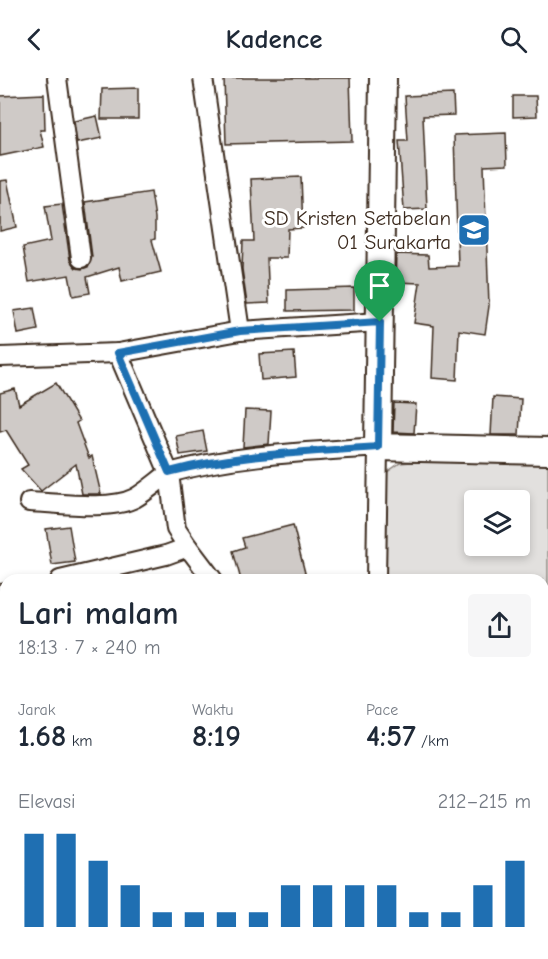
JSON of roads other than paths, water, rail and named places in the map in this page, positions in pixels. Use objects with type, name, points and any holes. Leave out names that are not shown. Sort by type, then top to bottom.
[{"type":"street","points":[[57,78],[81,258]]},
{"type":"street","points":[[203,78],[240,331]]},
{"type":"street","points":[[376,574],[382,78]]},
{"type":"street","points":[[0,357],[118,353],[240,331],[380,322]]},
{"type":"street","points":[[118,353],[169,472],[176,529],[208,574]]},
{"type":"street","points":[[29,502],[96,504],[134,498],[169,472],[211,461],[244,457],[378,447],[548,451]]},
{"type":"street","points":[[110,574],[188,547]]},
{"type":"place","name":"SD Kristen Setabelan 01 Surakarta","points":[[474,230]]}]
